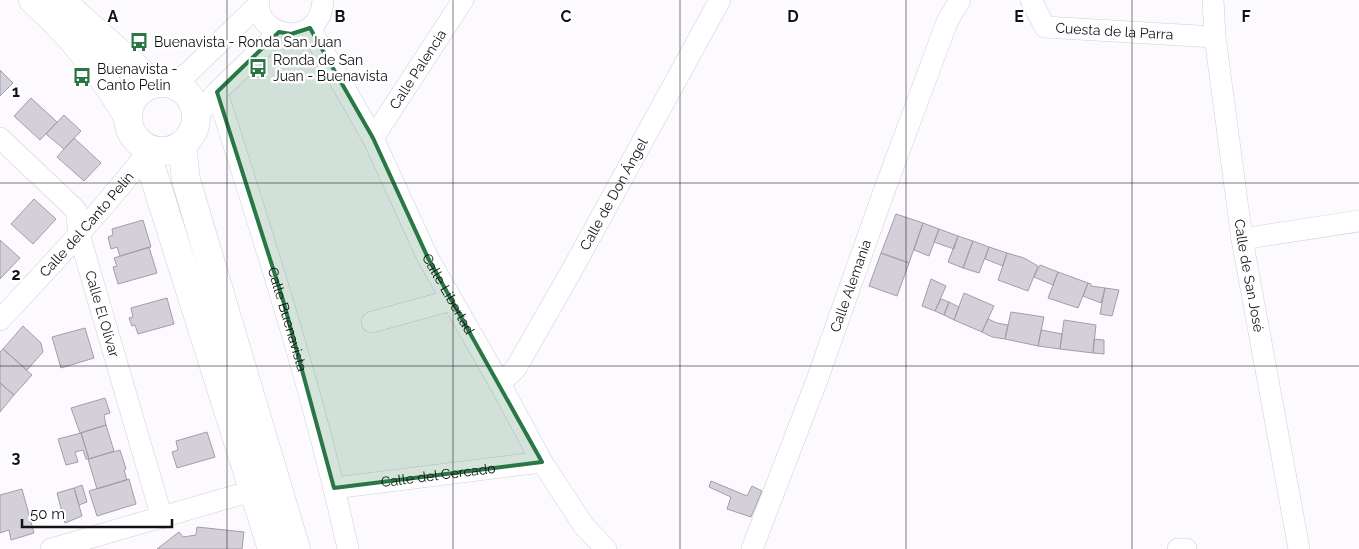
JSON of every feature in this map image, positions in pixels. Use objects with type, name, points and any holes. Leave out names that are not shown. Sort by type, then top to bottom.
[{"type":"street","points":[[33,0],[56,20],[111,90],[128,117]]},
{"type":"street","points":[[52,0],[70,9],[162,84],[180,88],[189,96],[194,106],[196,117],[194,128],[190,137],[182,144],[168,151],[150,149],[141,144],[134,136],[129,127],[128,117],[135,96],[144,88],[162,84],[188,72],[259,2]]},
{"type":"street","points":[[259,2],[262,17],[268,25],[279,32],[291,34],[303,32],[318,21],[322,11],[323,0]]},
{"type":"street","name":"Calle Palencia","points":[[373,138],[463,0]]},
{"type":"street","name":"Calle de Don Ángel","points":[[500,384],[516,368],[720,0]]},
{"type":"street","name":"Calle Alemania","points":[[752,549],[817,380],[947,22],[960,0]]},
{"type":"street","points":[[947,22],[976,0]]},
{"type":"street","name":"Cuesta de la Parra","points":[[1031,0],[1045,27],[1215,37]]},
{"type":"street","name":"Calle de San José","points":[[1213,0],[1215,37],[1242,239],[1298,549]]},
{"type":"street","name":"Calle Libertad","points":[[310,28],[373,138],[428,258],[542,462],[584,526],[606,549]]},
{"type":"street","points":[[196,117],[217,92],[279,32]]},
{"type":"street","name":"Calle Buenavista","points":[[217,92],[283,300],[334,488],[348,549]]},
{"type":"street","name":"Calle El Olivar","points":[[0,138],[76,210],[79,234],[162,518]]},
{"type":"street","points":[[182,144],[186,180],[296,549]]},
{"type":"street","points":[[150,149],[150,164],[255,490],[272,549]]},
{"type":"street","name":"Calle del Canto Pelín","points":[[0,320],[79,234],[150,149]]},
{"type":"street","points":[[1242,239],[1359,221]]},
{"type":"street","points":[[372,322],[452,300]]},
{"type":"street","name":"Calle del Cercado","points":[[334,488],[542,462]]},
{"type":"street","points":[[51,549],[255,490]]},
{"type":"street","points":[[1178,549],[1186,549]]},
{"type":"highlighted area","points":[[310,28],[373,138],[428,258],[542,462],[334,488],[283,300],[217,92],[279,32],[291,34]]},
{"type":"building","points":[[0,70],[13,83],[0,96]]},
{"type":"building","points":[[31,98],[57,122],[40,140],[14,116]]},
{"type":"building","points":[[64,115],[81,131],[64,149],[46,134]]},
{"type":"building","points":[[74,138],[101,163],[84,181],[57,157]]},
{"type":"building","points":[[34,199],[56,219],[33,244],[11,224]]},
{"type":"building","points":[[896,214],[923,223],[909,263],[881,253]]},
{"type":"building","points":[[143,220],[151,247],[120,256],[117,247],[111,249],[108,237],[113,235],[112,229]]},
{"type":"building","points":[[923,223],[939,229],[929,256],[914,250]]},
{"type":"building","points":[[939,229],[958,236],[954,249],[934,242]]},
{"type":"building","points":[[958,236],[973,241],[963,268],[948,262]]},
{"type":"building","points":[[0,240],[20,258],[0,279]]},
{"type":"building","points":[[973,241],[989,247],[979,273],[963,268]]},
{"type":"building","points":[[149,247],[157,273],[118,284],[113,267],[117,266],[114,258]]},
{"type":"building","points":[[989,247],[1007,253],[1003,266],[985,259]]},
{"type":"building","points":[[881,253],[909,263],[897,296],[869,286]]},
{"type":"building","points":[[1007,253],[1024,258],[1038,266],[1028,291],[998,280]]},
{"type":"building","points":[[1040,265],[1058,272],[1053,285],[1034,277]]},
{"type":"building","points":[[1058,272],[1088,283],[1078,308],[1048,298]]},
{"type":"building","points":[[931,279],[946,286],[935,311],[922,306]]},
{"type":"building","points":[[1088,283],[1091,286],[1105,288],[1101,303],[1083,296]]},
{"type":"building","points":[[1105,288],[1119,290],[1112,316],[1100,314]]},
{"type":"building","points":[[964,293],[994,306],[982,332],[954,320]]},
{"type":"building","points":[[167,298],[174,324],[138,334],[135,325],[132,326],[129,318],[133,317],[131,308]]},
{"type":"building","points":[[941,299],[949,302],[944,315],[935,311]]},
{"type":"building","points":[[949,302],[959,307],[954,320],[944,315]]},
{"type":"building","points":[[1011,312],[1044,317],[1038,346],[1005,339]]},
{"type":"building","points":[[988,319],[1008,325],[1005,339],[992,337],[982,332]]},
{"type":"building","points":[[1064,320],[1096,325],[1093,353],[1060,349]]},
{"type":"building","points":[[23,326],[41,343],[43,352],[27,370],[3,349]]},
{"type":"building","points":[[85,328],[94,358],[61,368],[52,337]]},
{"type":"building","points":[[1041,330],[1062,334],[1060,349],[1038,346]]},
{"type":"building","points":[[1094,339],[1104,340],[1104,354],[1093,353]]},
{"type":"building","points":[[3,349],[32,375],[14,395],[0,383],[0,352]]},
{"type":"building","points":[[0,383],[14,395],[0,412]]},
{"type":"building","points":[[105,398],[110,413],[104,415],[106,425],[80,433],[71,408]]},
{"type":"building","points":[[106,425],[114,451],[89,459],[81,433]]},
{"type":"building","points":[[207,432],[215,457],[177,468],[172,452],[178,450],[176,441]]},
{"type":"building","points":[[81,433],[89,459],[86,459],[83,450],[75,452],[78,462],[66,465],[58,439]]},
{"type":"building","points":[[120,450],[126,469],[124,470],[127,480],[97,489],[88,459]]},
{"type":"building","points":[[129,479],[136,504],[97,516],[89,491]]},
{"type":"building","points":[[711,481],[747,496],[752,486],[762,491],[751,517],[727,509],[731,497],[709,487]]},
{"type":"building","points":[[82,485],[87,502],[79,505],[74,488]]},
{"type":"building","points":[[74,488],[82,516],[65,523],[57,493]]},
{"type":"building","points":[[22,489],[34,533],[11,540],[9,530],[0,533],[0,495]]},
{"type":"building","points":[[197,527],[244,532],[242,549],[157,549],[179,532],[183,537],[196,535]]},
{"type":"place","name":"Buenavista - Ronda San Juan","points":[[139,42]]},
{"type":"place","name":"Ronda de San Juan - Buenavista","points":[[258,68]]},
{"type":"place","name":"Buenavista - Canto Pelin","points":[[82,77]]}]
